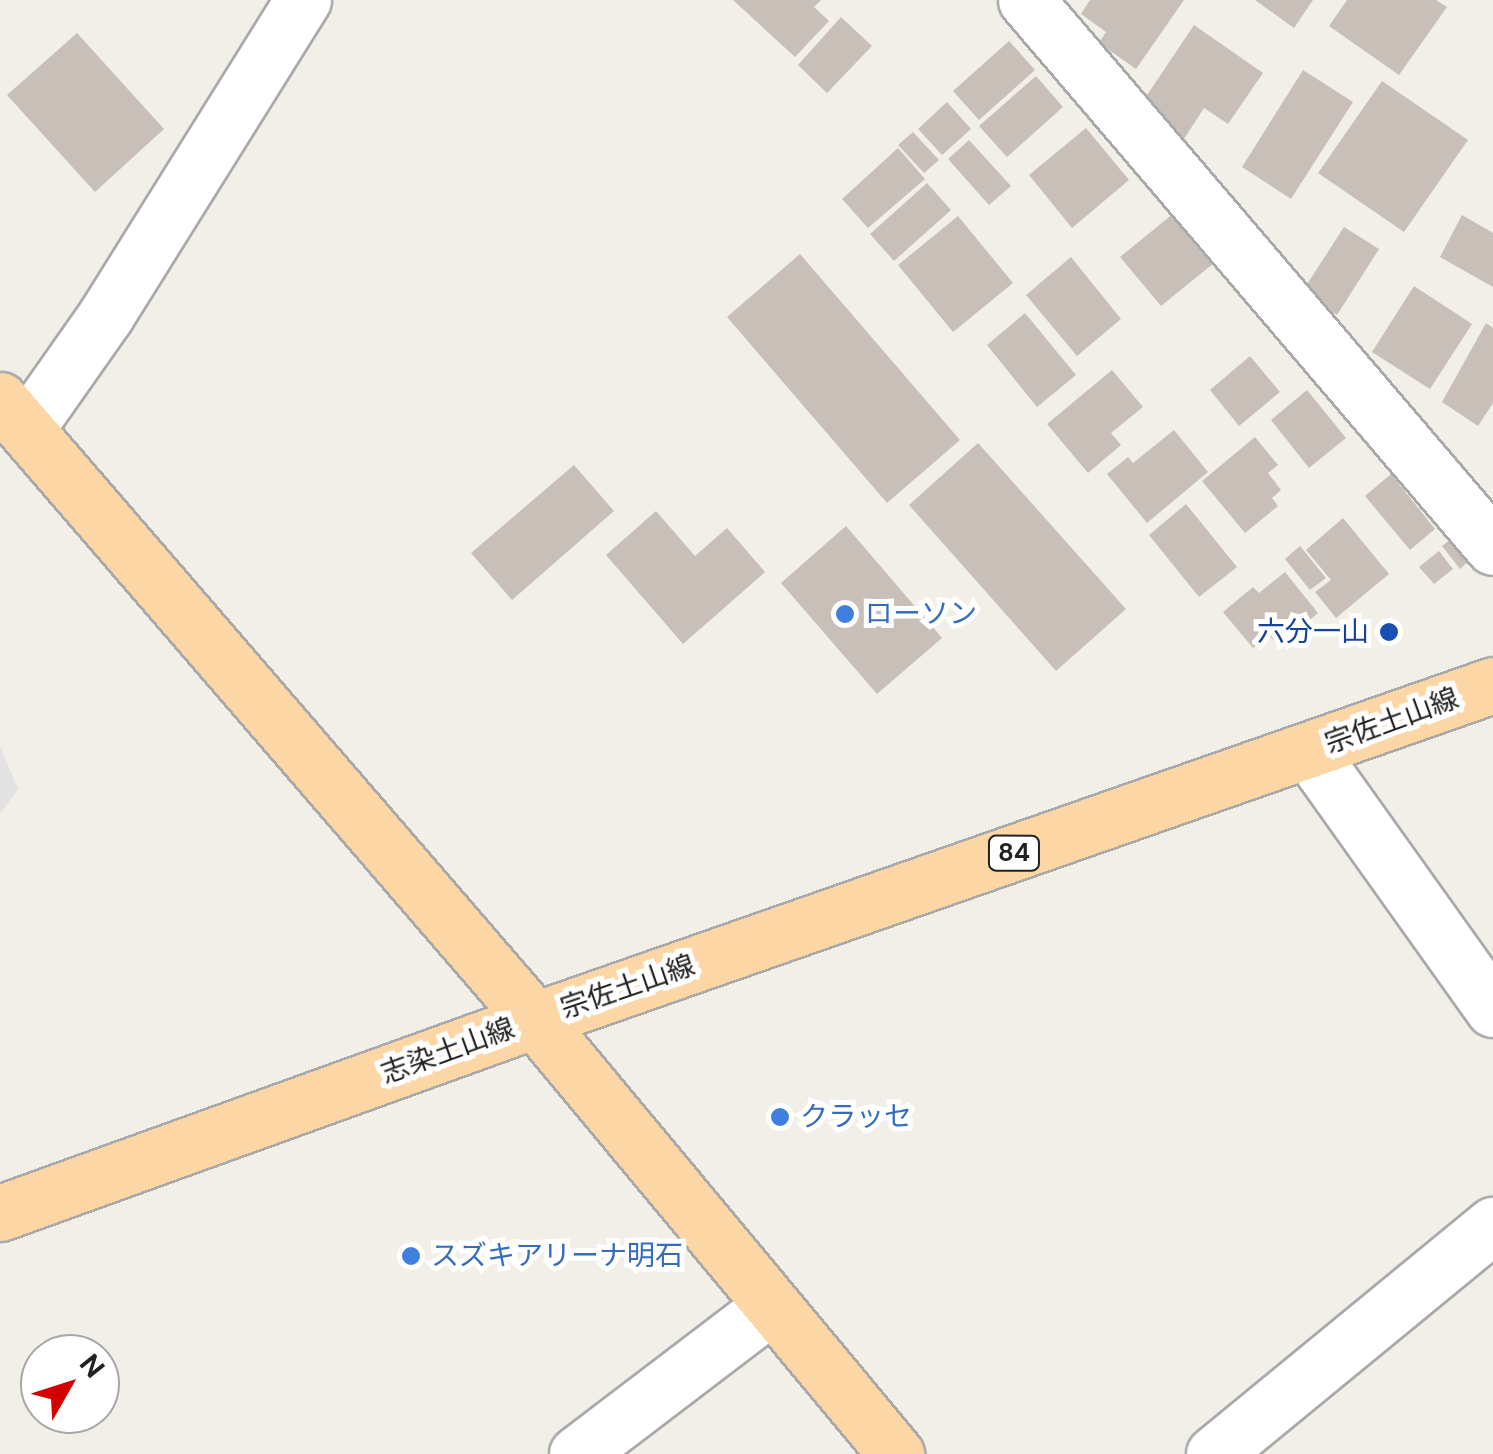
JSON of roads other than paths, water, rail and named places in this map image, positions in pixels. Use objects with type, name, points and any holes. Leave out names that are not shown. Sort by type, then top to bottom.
[{"type":"main road","name":"宗佐土山線","points":[[13,414],[535,1020],[1493,685]]},
{"type":"main road","name":"志染土山線","points":[[0,1213],[535,1020],[896,1454]]},
{"type":"street","points":[[13,414],[106,315],[303,0]]},
{"type":"street","points":[[1034,3],[1493,547]]},
{"type":"street","points":[[1309,750],[1493,1008]]},
{"type":"street","points":[[1214,1454],[1493,1225]]},
{"type":"street","points":[[576,1454],[770,1306]]},
{"type":"place","name":"ローソン","points":[[845,614]]},
{"type":"place","name":"六分一山","points":[[1389,632]]},
{"type":"place","name":"クラッセ","points":[[780,1117]]},
{"type":"place","name":"スズキアリーナ明石","points":[[411,1256]]}]
